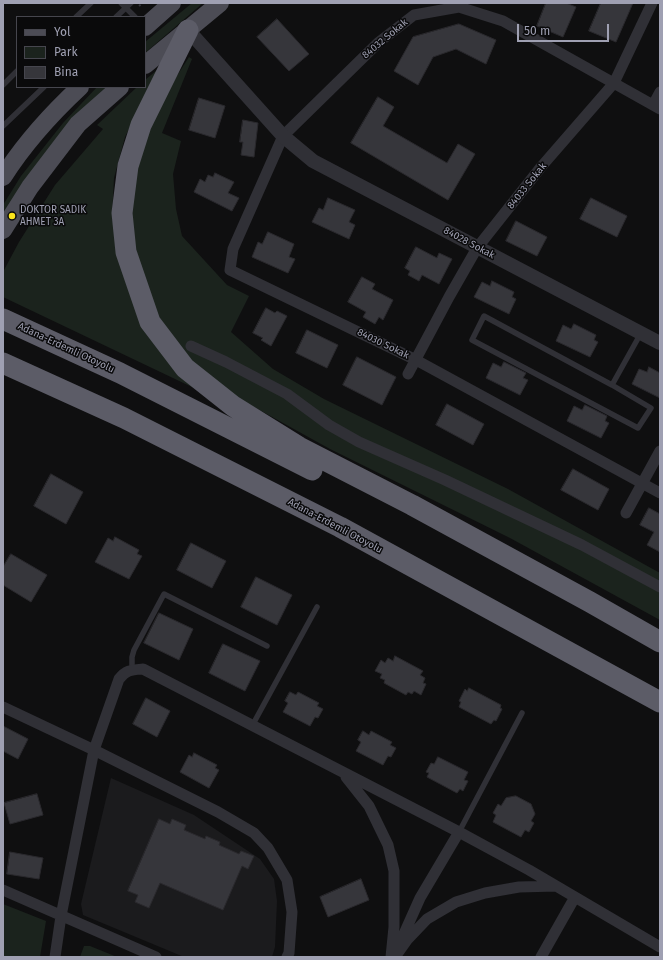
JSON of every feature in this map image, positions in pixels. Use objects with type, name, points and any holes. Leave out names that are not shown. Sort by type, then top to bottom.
[{"type":"highway","points":[[188,30],[141,126],[128,166],[122,213],[126,252],[150,322],[185,368],[233,406],[299,447],[412,505],[660,642]]},
{"type":"highway","name":"Adana-Erdemli Otoyolu","points":[[3,319],[120,373],[472,552],[660,657]]},
{"type":"highway","name":"Adana-Erdemli Otoyolu","points":[[3,363],[124,418],[340,527],[652,698]]},
{"type":"highway","points":[[3,378],[121,432],[349,546],[542,650],[618,687],[652,698]]},
{"type":"main road","points":[[146,26],[172,3]]},
{"type":"main road","points":[[146,64],[220,3]]},
{"type":"main road","points":[[3,177],[12,162],[56,109],[79,88]]},
{"type":"main road","points":[[3,230],[30,187],[78,124],[119,88]]},
{"type":"street","name":"84033 Sokak","points":[[408,374],[449,296],[477,248],[541,168],[614,83],[652,3]]},
{"type":"street","name":"84032 Sokak","points":[[283,136],[379,42],[414,15],[459,7],[503,21],[657,107]]},
{"type":"street","name":"84028 Sokak","points":[[188,30],[283,136],[313,161],[660,343]]},
{"type":"street","points":[[657,107],[660,92]]},
{"type":"street","name":"84030 Sokak","points":[[283,136],[233,249],[230,270],[416,360],[660,493]]},
{"type":"street","points":[[191,346],[226,362],[287,394],[329,425],[359,442],[445,480],[582,545],[660,587]]},
{"type":"street","points":[[626,513],[660,451]]},
{"type":"street","points":[[55,957],[61,916],[94,750],[119,679],[124,673],[142,669],[459,832],[529,870],[660,947]]},
{"type":"street","points":[[3,707],[94,750],[218,812],[254,833],[268,848],[287,880],[292,912],[289,953],[287,957]]},
{"type":"street","points":[[343,773],[369,806],[388,845],[394,871],[393,957]]},
{"type":"street","points":[[393,957],[420,898],[459,832]]},
{"type":"street","points":[[393,957],[427,919],[456,902],[485,893],[519,888],[556,886]]},
{"type":"street","points":[[3,890],[156,957]]},
{"type":"street","points":[[541,957],[575,897]]},
{"type":"lane","points":[[77,16],[90,3]]},
{"type":"lane","points":[[121,3],[134,16]]},
{"type":"lane","points":[[117,16],[131,3]]},
{"type":"lane","points":[[3,84],[16,73]]},
{"type":"lane","points":[[3,126],[43,88]]},
{"type":"lane","points":[[484,316],[612,385],[651,408],[638,428],[472,340],[484,316]]},
{"type":"lane","points":[[612,385],[641,333]]},
{"type":"lane","points":[[132,670],[134,650],[164,594],[267,646]]},
{"type":"lane","points":[[252,726],[316,607]]},
{"type":"lane","points":[[459,832],[522,713]]},
{"type":"shaded area","points":[[111,778],[194,815],[260,859],[274,879],[277,901],[275,947],[272,957],[184,957],[83,915],[81,904]]},
{"type":"green space","points":[[192,3],[203,3],[146,52],[146,41]]},
{"type":"green space","points":[[189,57],[192,59],[162,133],[181,141],[173,174],[176,209],[182,236],[227,285],[249,296],[231,332],[273,369],[324,399],[508,489],[660,573],[660,620],[510,538],[330,449],[236,397],[182,353],[160,324],[144,284],[134,242],[131,208],[136,170],[145,136],[162,99]]},
{"type":"green space","points":[[162,66],[125,137],[114,178],[112,217],[122,269],[196,389],[3,297],[3,272],[19,242],[55,185],[103,129],[97,125],[136,88],[146,88],[146,79]]},
{"type":"green space","points":[[96,88],[106,88],[3,219],[3,205],[21,176],[63,123]]},
{"type":"green space","points":[[3,904],[46,921],[40,957],[3,957]]},
{"type":"green space","points":[[84,946],[90,946],[117,957],[80,957]]},
{"type":"building","points":[[546,3],[566,3],[576,7],[563,37],[537,26]]},
{"type":"building","points":[[601,3],[633,3],[616,42],[589,31]]},
{"type":"building","points":[[277,19],[309,54],[289,71],[257,37]]},
{"type":"building","points":[[459,24],[496,40],[486,64],[456,49],[433,57],[418,85],[394,71],[413,37]]},
{"type":"building","points":[[378,97],[394,107],[383,126],[447,163],[458,144],[475,154],[448,200],[351,143]]},
{"type":"building","points":[[199,98],[225,106],[215,138],[189,130]]},
{"type":"building","points":[[243,120],[258,123],[254,157],[241,155],[243,142],[240,142]]},
{"type":"building","points":[[215,173],[234,182],[228,193],[239,198],[232,211],[194,192],[200,179],[205,182],[208,175],[213,177]]},
{"type":"building","points":[[328,198],[355,210],[349,222],[355,225],[349,239],[312,222],[319,208],[323,210]]},
{"type":"building","points":[[591,198],[627,216],[617,237],[580,219]]},
{"type":"building","points":[[516,221],[547,237],[537,256],[506,241]]},
{"type":"building","points":[[268,232],[294,244],[289,257],[295,259],[288,273],[252,257],[258,242],[262,244]]},
{"type":"building","points":[[416,247],[437,258],[439,253],[452,259],[439,284],[422,275],[419,281],[408,275],[410,271],[405,268]]},
{"type":"building","points":[[362,277],[375,284],[372,289],[393,300],[383,320],[379,317],[375,324],[363,317],[366,312],[348,302]]},
{"type":"building","points":[[492,281],[514,292],[512,297],[516,299],[509,314],[474,297],[482,282],[490,286]]},
{"type":"building","points":[[266,308],[275,313],[277,311],[287,316],[271,346],[261,340],[263,338],[253,333]]},
{"type":"building","points":[[574,324],[596,335],[594,340],[598,342],[590,357],[556,341],[563,325],[571,329]]},
{"type":"building","points":[[307,330],[338,345],[327,368],[296,353]]},
{"type":"building","points":[[357,357],[396,377],[382,405],[343,385]]},
{"type":"building","points":[[504,362],[526,373],[523,378],[528,380],[520,395],[486,378],[493,363],[501,367]]},
{"type":"building","points":[[649,367],[660,373],[660,398],[632,384],[639,369],[647,372]]},
{"type":"building","points":[[447,404],[484,424],[473,445],[436,425]]},
{"type":"building","points":[[585,405],[607,416],[605,421],[609,423],[601,438],[567,421],[574,406],[582,410]]},
{"type":"building","points":[[573,469],[609,489],[598,510],[561,490]]},
{"type":"building","points":[[51,474],[83,492],[66,524],[34,506]]},
{"type":"building","points":[[649,508],[660,514],[660,552],[647,545],[654,532],[640,525]]},
{"type":"building","points":[[115,537],[139,550],[137,554],[142,556],[129,579],[95,562],[108,538],[113,541]]},
{"type":"building","points":[[191,543],[226,561],[212,588],[177,570]]},
{"type":"building","points":[[11,554],[47,575],[31,602],[3,585],[3,567]]},
{"type":"building","points":[[256,577],[292,595],[277,625],[241,607]]},
{"type":"building","points":[[159,613],[193,629],[179,660],[144,643]]},
{"type":"building","points":[[223,644],[260,661],[245,691],[209,673]]},
{"type":"building","points":[[395,656],[423,671],[420,675],[425,678],[423,683],[426,684],[421,695],[414,691],[412,694],[408,692],[406,695],[384,683],[385,680],[380,678],[382,674],[375,671],[381,660],[385,663],[388,658],[393,661]]},
{"type":"building","points":[[469,688],[501,705],[500,708],[502,709],[496,721],[494,720],[491,724],[459,707],[461,702],[459,701],[465,689],[467,691]]},
{"type":"building","points":[[290,692],[296,695],[298,692],[319,703],[317,706],[323,709],[318,718],[315,717],[310,726],[283,712],[288,703],[285,701]]},
{"type":"building","points":[[146,698],[170,711],[157,737],[133,724]]},
{"type":"building","points":[[3,726],[28,739],[18,759],[3,751]]},
{"type":"building","points":[[363,731],[369,735],[371,731],[392,742],[390,745],[396,748],[391,757],[388,756],[383,765],[356,751],[361,742],[358,740]]},
{"type":"building","points":[[194,753],[217,765],[215,768],[219,770],[209,788],[180,772],[189,755],[192,757]]},
{"type":"building","points":[[438,757],[468,772],[464,780],[468,781],[463,791],[460,789],[457,793],[427,777],[429,773],[426,772],[431,763],[434,764]]},
{"type":"building","points":[[37,794],[43,815],[10,824],[4,803]]},
{"type":"building","points":[[516,796],[531,804],[535,814],[531,821],[534,823],[529,832],[525,830],[521,837],[493,822],[496,815],[493,813],[498,804],[501,806],[506,798]]},
{"type":"building","points":[[159,819],[170,824],[172,819],[186,825],[184,830],[205,839],[206,836],[220,842],[219,845],[239,854],[241,851],[254,856],[248,869],[242,866],[223,910],[160,883],[149,908],[135,902],[138,895],[128,891]]},
{"type":"building","points":[[10,852],[43,858],[39,879],[7,874]]},
{"type":"building","points":[[361,879],[369,900],[328,917],[320,897]]},
{"type":"place","name":"DOKTOR SADIK AHMET 3A","points":[[12,216]]}]
